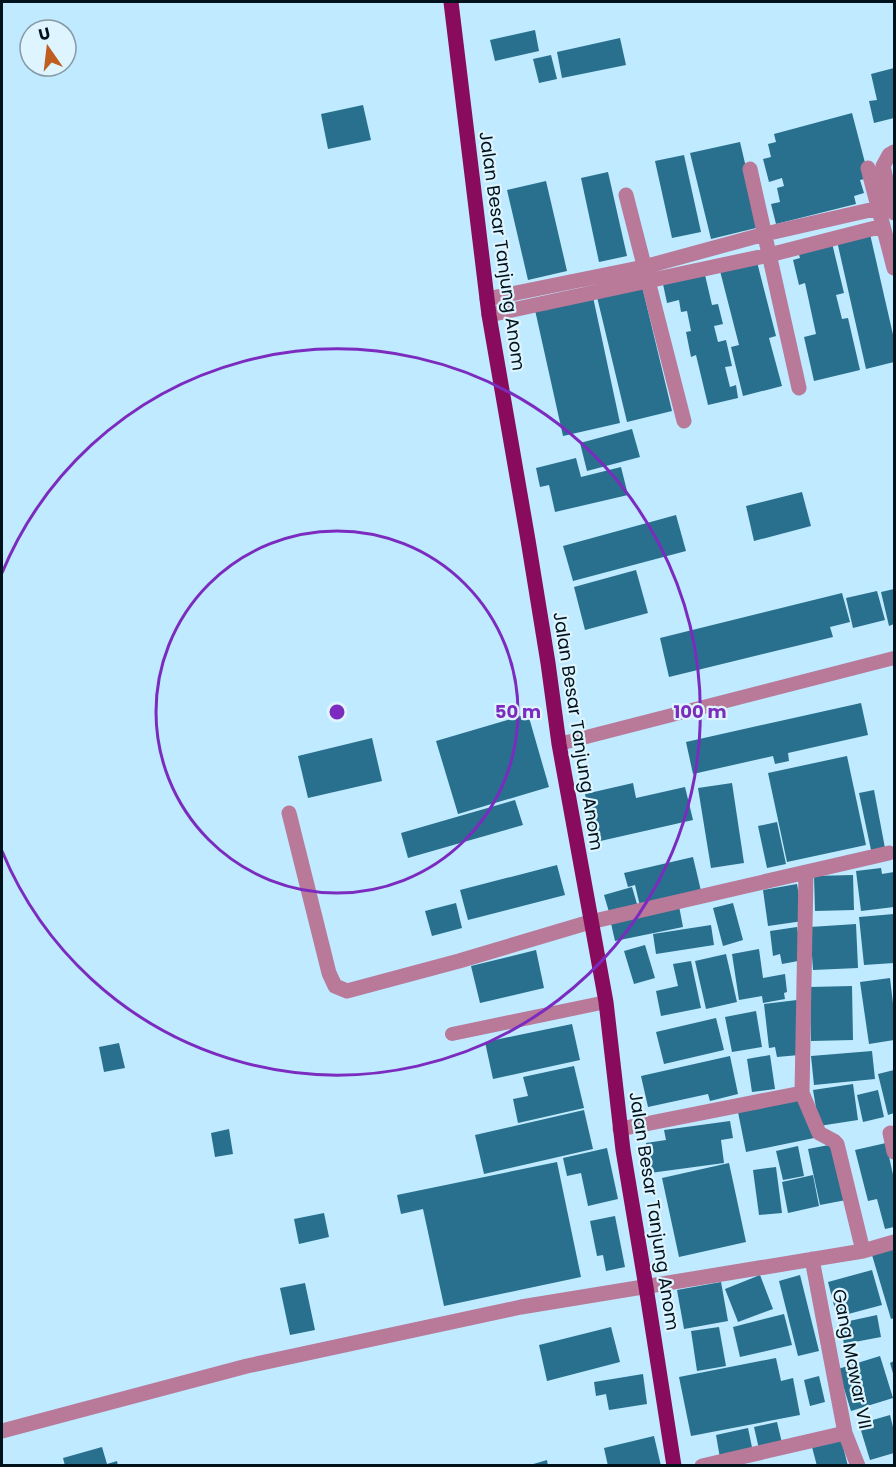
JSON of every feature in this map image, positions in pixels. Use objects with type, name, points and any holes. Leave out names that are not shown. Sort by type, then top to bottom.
[{"type":"main road","name":"Jalan Besar Tanjung Anom","points":[[451,2],[489,315],[532,562],[559,744],[606,1002],[620,1129],[674,1466]]},
{"type":"street","points":[[894,152],[889,155],[883,166],[894,213]]},
{"type":"street","points":[[868,168],[894,268]]},
{"type":"street","points":[[750,169],[799,388]]},
{"type":"street","points":[[626,195],[684,421]]},
{"type":"street","points":[[489,315],[646,274],[765,234],[879,207]]},
{"type":"street","points":[[487,299],[769,255],[883,226]]},
{"type":"street","points":[[289,813],[329,974],[335,986],[346,991],[459,961],[590,922],[889,853]]},
{"type":"street","points":[[806,873],[802,1093],[819,1133],[837,1144],[863,1251]]},
{"type":"street","points":[[620,1129],[802,1093]]},
{"type":"street","points":[[890,1133],[894,1152]]},
{"type":"street","points":[[2,1431],[247,1366],[521,1307],[863,1251],[894,1242]]},
{"type":"street","name":"Gang Mawar VII","points":[[812,1259],[845,1433],[858,1466]]},
{"type":"street","points":[[702,1466],[845,1433]]},
{"type":"lane","points":[[559,744],[894,658]]},
{"type":"lane","points":[[452,1034],[606,1002]]},
{"type":"building","points":[[535,30],[539,51],[495,61],[490,40]]},
{"type":"building","points":[[620,38],[626,65],[562,78],[557,52]]},
{"type":"building","points":[[551,55],[557,79],[539,83],[533,59]]},
{"type":"building","points":[[894,68],[894,118],[874,123],[869,101],[877,100],[871,74]]},
{"type":"building","points":[[363,105],[371,140],[328,149],[321,114]]},
{"type":"building","points":[[852,113],[869,178],[860,180],[864,193],[854,196],[856,204],[776,224],[771,204],[780,202],[777,188],[784,186],[782,178],[769,182],[763,159],[771,157],[768,144],[776,142],[774,134]]},
{"type":"building","points":[[740,142],[760,227],[711,239],[690,153]]},
{"type":"building","points":[[684,155],[701,232],[672,238],[655,161]]},
{"type":"building","points":[[608,172],[627,256],[599,262],[581,178]]},
{"type":"building","points":[[546,181],[567,271],[528,280],[507,190]]},
{"type":"building","points":[[870,234],[894,339],[894,362],[866,369],[837,241]]},
{"type":"building","points":[[832,243],[844,293],[836,295],[842,319],[848,318],[860,370],[814,381],[804,337],[816,334],[805,283],[799,285],[793,260],[800,258],[798,251]]},
{"type":"building","points":[[757,262],[776,336],[769,338],[782,386],[743,396],[731,347],[739,345],[720,271]]},
{"type":"building","points":[[705,275],[712,305],[718,304],[723,324],[714,326],[718,342],[726,340],[732,366],[725,367],[730,387],[736,385],[738,398],[708,405],[696,355],[691,357],[686,332],[691,331],[687,311],[681,312],[679,300],[667,303],[663,284]]},
{"type":"building","points":[[642,286],[672,411],[627,422],[597,297]]},
{"type":"building","points":[[593,297],[620,423],[563,436],[535,310]]},
{"type":"building","points":[[632,429],[640,457],[587,471],[580,443]]},
{"type":"building","points":[[576,458],[581,477],[621,467],[628,495],[555,512],[549,485],[540,487],[536,468]]},
{"type":"building","points":[[802,492],[811,526],[754,541],[746,506]]},
{"type":"building","points":[[676,515],[686,551],[573,581],[563,546]]},
{"type":"building","points":[[636,570],[648,613],[585,630],[574,587]]},
{"type":"building","points":[[894,589],[894,624],[889,626],[881,592]]},
{"type":"building","points":[[877,591],[885,620],[853,628],[846,598]]},
{"type":"building","points":[[842,593],[850,622],[830,627],[833,637],[669,677],[660,638]]},
{"type":"building","points":[[861,703],[868,735],[788,753],[789,761],[775,764],[773,756],[693,774],[686,742]]},
{"type":"building","points":[[528,714],[549,787],[458,814],[436,741]]},
{"type":"building","points":[[372,738],[382,781],[308,798],[298,756]]},
{"type":"building","points":[[847,756],[866,845],[787,862],[768,773]]},
{"type":"building","points":[[633,783],[636,798],[685,787],[693,820],[596,842],[585,794]]},
{"type":"building","points":[[732,783],[744,863],[711,868],[698,788]]},
{"type":"building","points":[[874,790],[885,848],[871,850],[859,793]]},
{"type":"building","points":[[515,800],[523,825],[408,858],[401,833]]},
{"type":"building","points":[[777,822],[786,864],[767,868],[758,826]]},
{"type":"building","points":[[693,857],[701,891],[640,906],[635,885],[628,887],[624,873]]},
{"type":"building","points":[[557,865],[565,895],[468,920],[460,890]]},
{"type":"building","points":[[881,868],[882,874],[894,872],[894,907],[861,911],[856,871]]},
{"type":"building","points":[[853,875],[854,910],[815,911],[814,876]]},
{"type":"building","points":[[797,884],[803,921],[768,926],[763,890]]},
{"type":"building","points":[[632,887],[637,904],[609,912],[604,895]]},
{"type":"building","points":[[456,903],[462,928],[432,936],[425,911]]},
{"type":"building","points":[[733,903],[743,940],[723,946],[713,908]]},
{"type":"building","points":[[679,906],[683,927],[615,941],[610,919]]},
{"type":"building","points":[[894,914],[894,963],[864,965],[859,917]]},
{"type":"building","points":[[856,924],[858,968],[813,970],[810,927]]},
{"type":"building","points":[[711,925],[714,945],[656,954],[653,934]]},
{"type":"building","points":[[797,927],[801,951],[798,961],[782,964],[780,954],[773,956],[770,931]]},
{"type":"building","points":[[645,945],[655,978],[634,984],[624,951]]},
{"type":"building","points":[[759,949],[763,978],[785,974],[787,992],[784,993],[785,999],[763,1003],[762,996],[739,1000],[732,954]]},
{"type":"building","points":[[536,950],[544,988],[480,1003],[471,966]]},
{"type":"building","points":[[726,954],[737,1002],[706,1009],[695,961]]},
{"type":"building","points":[[691,961],[701,1008],[661,1016],[656,991],[678,986],[673,964]]},
{"type":"building","points":[[890,978],[894,1012],[894,1040],[869,1044],[860,982]]},
{"type":"building","points":[[852,986],[853,1040],[811,1041],[810,987]]},
{"type":"building","points":[[797,1000],[799,1055],[777,1057],[775,1047],[769,1048],[764,1004]]},
{"type":"building","points":[[756,1011],[762,1047],[732,1052],[725,1017]]},
{"type":"building","points":[[716,1018],[724,1050],[664,1064],[656,1032]]},
{"type":"building","points":[[572,1024],[580,1060],[493,1079],[485,1042]]},
{"type":"building","points":[[119,1043],[125,1068],[104,1072],[99,1047]]},
{"type":"building","points":[[872,1051],[875,1079],[814,1085],[811,1056]]},
{"type":"building","points":[[770,1055],[775,1089],[752,1092],[747,1059]]},
{"type":"building","points":[[730,1056],[738,1094],[710,1101],[708,1094],[648,1107],[641,1076]]},
{"type":"building","points":[[574,1066],[584,1108],[518,1123],[513,1099],[528,1096],[523,1077]]},
{"type":"building","points":[[894,1070],[894,1113],[888,1115],[878,1074]]},
{"type":"building","points":[[853,1084],[858,1120],[819,1126],[813,1090]]},
{"type":"building","points":[[878,1090],[884,1117],[863,1122],[857,1095]]},
{"type":"building","points":[[806,1099],[814,1138],[746,1152],[738,1112]]},
{"type":"building","points":[[584,1110],[593,1149],[484,1174],[475,1135]]},
{"type":"building","points":[[730,1121],[733,1138],[721,1140],[724,1163],[650,1173],[646,1143],[666,1140],[664,1130]]},
{"type":"building","points":[[229,1129],[233,1154],[215,1157],[211,1133]]},
{"type":"building","points":[[886,1143],[894,1179],[894,1227],[885,1229],[877,1199],[868,1201],[855,1150]]},
{"type":"building","points":[[834,1144],[846,1200],[820,1205],[808,1149]]},
{"type":"building","points":[[798,1146],[804,1176],[783,1180],[776,1151]]},
{"type":"building","points":[[607,1148],[618,1199],[588,1206],[581,1173],[567,1176],[563,1158]]},
{"type":"building","points":[[557,1162],[581,1277],[444,1306],[423,1209],[401,1214],[397,1195]]},
{"type":"building","points":[[729,1163],[746,1242],[679,1257],[662,1178]]},
{"type":"building","points":[[776,1167],[782,1213],[759,1215],[753,1170]]},
{"type":"building","points":[[813,1175],[819,1206],[788,1213],[782,1182]]},
{"type":"building","points":[[324,1213],[329,1237],[299,1244],[294,1219]]},
{"type":"building","points":[[615,1216],[625,1267],[606,1271],[603,1255],[597,1256],[590,1221]]},
{"type":"building","points":[[894,1249],[894,1318],[891,1319],[872,1255]]},
{"type":"building","points":[[872,1270],[882,1305],[837,1317],[828,1282]]},
{"type":"building","points":[[760,1275],[773,1309],[738,1322],[725,1289]]},
{"type":"building","points":[[800,1275],[819,1351],[798,1356],[779,1281]]},
{"type":"building","points":[[721,1282],[728,1321],[684,1329],[677,1290]]},
{"type":"building","points":[[305,1283],[315,1330],[290,1335],[280,1288]]},
{"type":"building","points":[[784,1314],[792,1345],[740,1357],[733,1327]]},
{"type":"building","points":[[877,1315],[881,1337],[844,1344],[840,1323]]},
{"type":"building","points":[[611,1327],[620,1362],[547,1381],[539,1345]]},
{"type":"building","points":[[719,1327],[726,1366],[697,1371],[691,1331]]},
{"type":"building","points":[[880,1356],[893,1398],[851,1411],[838,1369]]},
{"type":"building","points":[[776,1358],[781,1381],[793,1378],[800,1415],[691,1436],[679,1377]]},
{"type":"building","points":[[894,1361],[894,1377],[890,1363]]},
{"type":"building","points":[[643,1374],[647,1404],[609,1410],[606,1394],[596,1396],[594,1382]]},
{"type":"building","points":[[819,1376],[825,1402],[810,1406],[804,1380]]},
{"type":"building","points":[[890,1415],[894,1431],[894,1453],[870,1460],[859,1424]]},
{"type":"building","points":[[777,1422],[782,1443],[759,1449],[754,1427]]},
{"type":"building","points":[[748,1428],[753,1452],[720,1458],[716,1435]]},
{"type":"building","points":[[654,1436],[661,1466],[608,1466],[604,1448]]},
{"type":"building","points":[[841,1439],[848,1466],[817,1466],[812,1447]]},
{"type":"building","points":[[102,1447],[107,1464],[117,1461],[118,1466],[65,1466],[63,1458]]},
{"type":"building","points":[[547,1460],[548,1466],[530,1466],[530,1465]]}]
